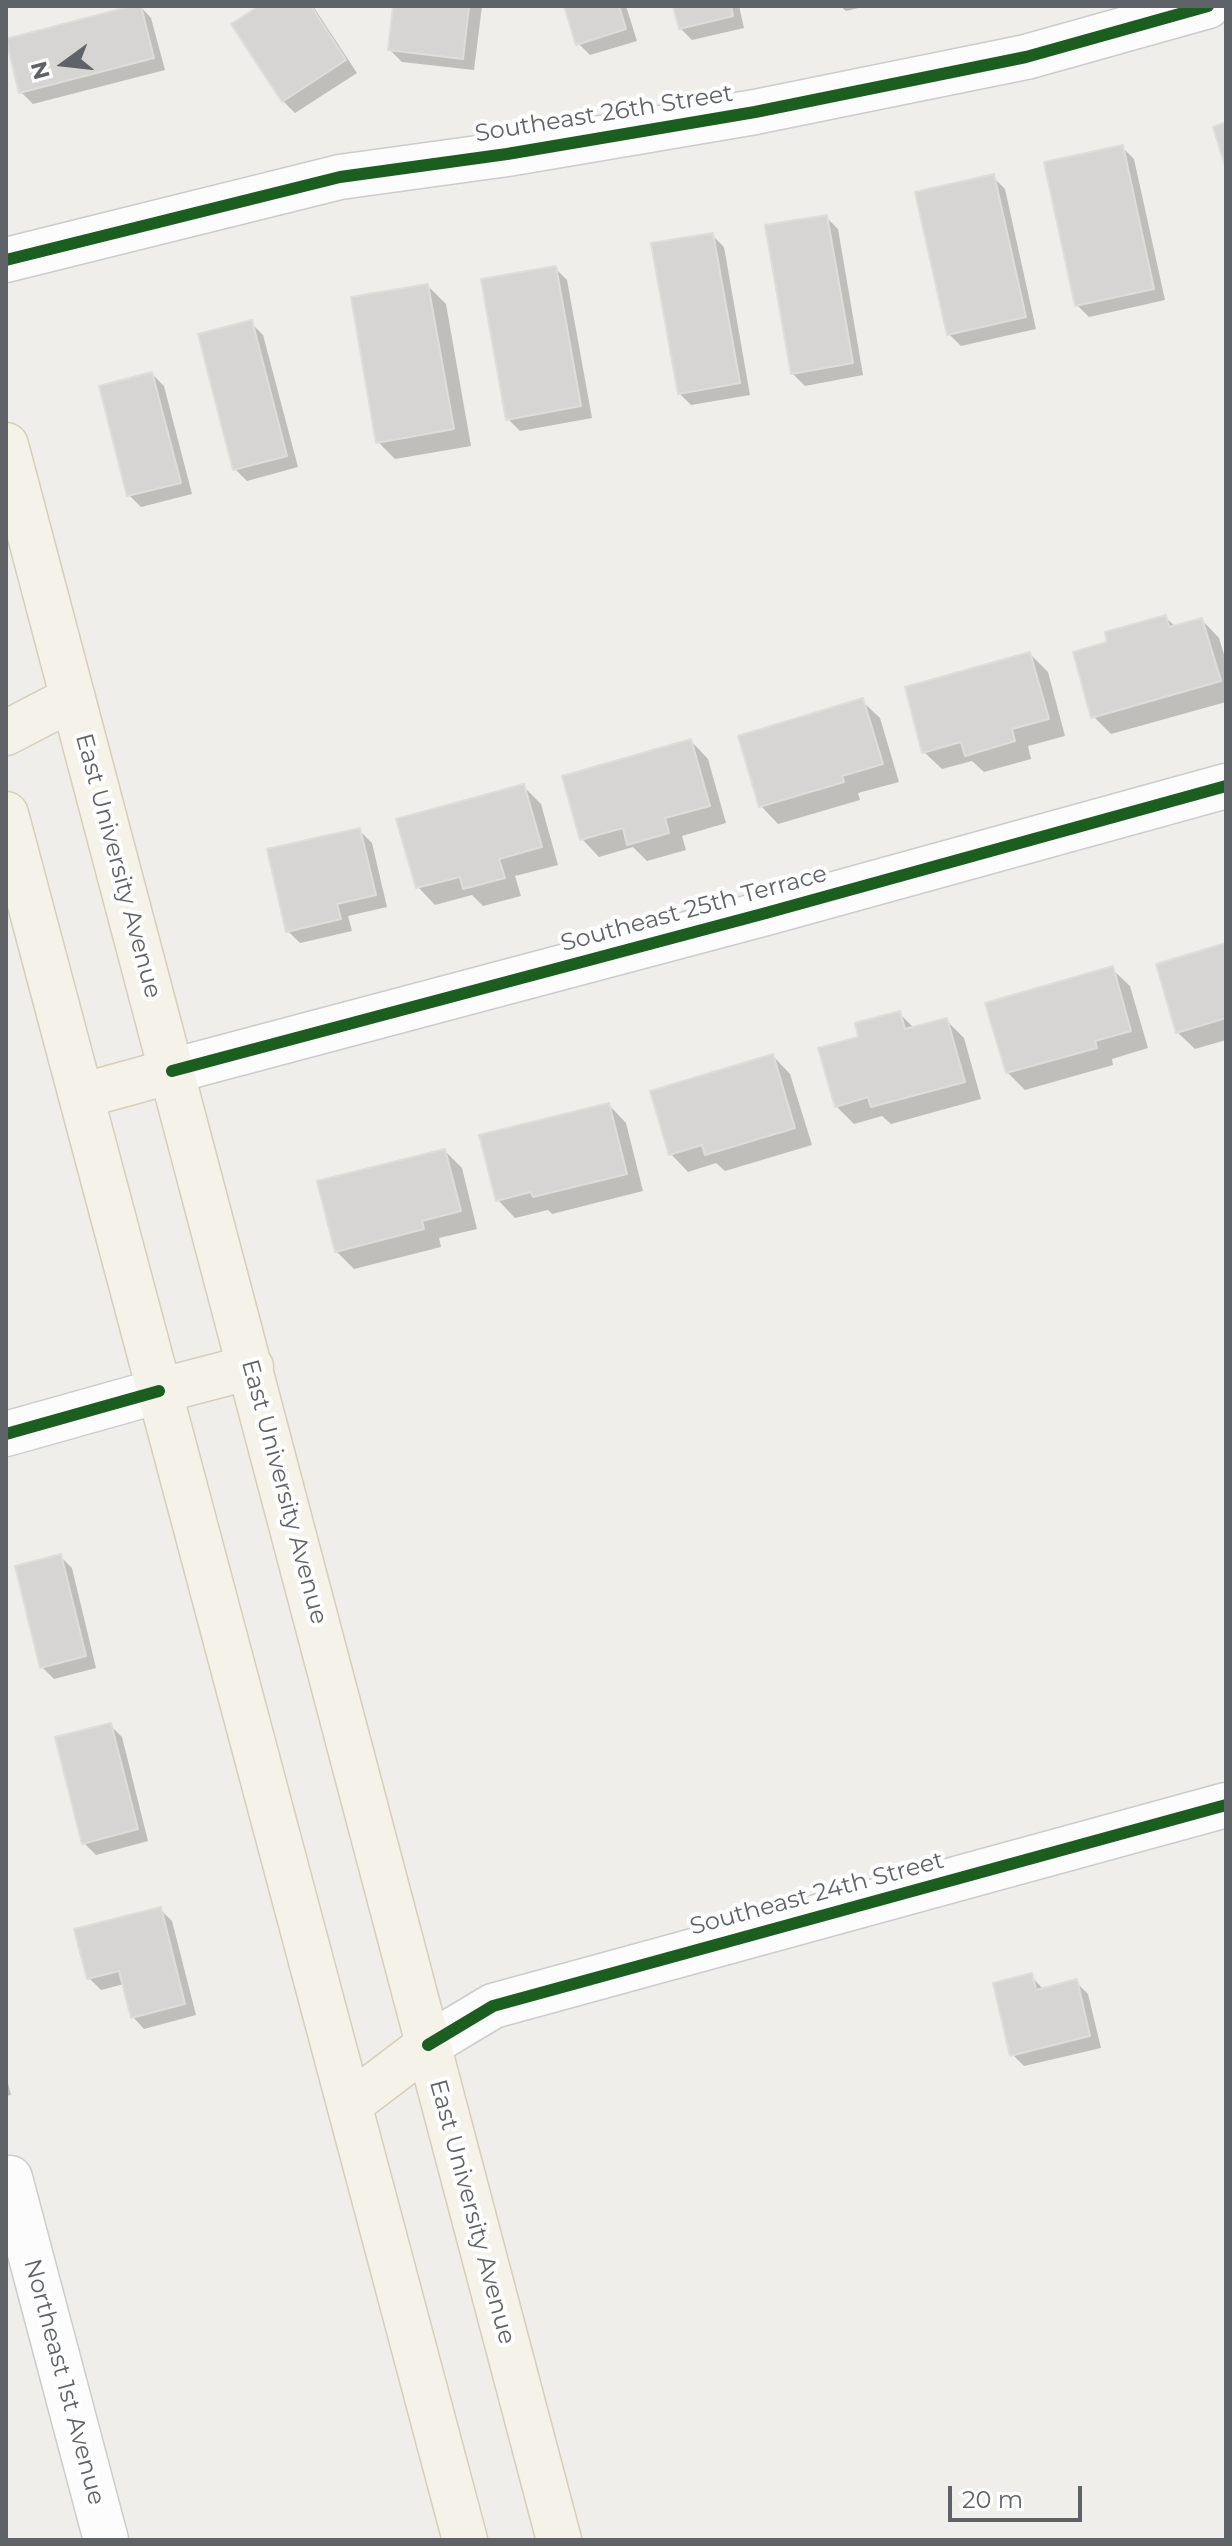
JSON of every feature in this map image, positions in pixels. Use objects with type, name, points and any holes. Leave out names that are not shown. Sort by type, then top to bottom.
[{"type":"main road","name":"East University Avenue","points":[[6,445],[559,2540]]},
{"type":"main road","points":[[6,733],[73,698]]},
{"type":"main road","points":[[6,814],[465,2540]]},
{"type":"main road","points":[[81,1096],[172,1071]]},
{"type":"main road","points":[[159,1391],[251,1367]]},
{"type":"main road","points":[[350,2104],[428,2045]]},
{"type":"street","name":"Southeast 26th Street","points":[[6,260],[340,177],[507,154],[755,112],[1026,57],[1208,6]]},
{"type":"street","name":"Southeast 25th Terrace","points":[[172,1071],[1226,786]]},
{"type":"street","points":[[6,1434],[159,1391]]},
{"type":"street","name":"Southeast 24th Street","points":[[428,2045],[493,2006],[1226,1805]]},
{"type":"street","name":"Northeast 1st Avenue","points":[[8,2179],[106,2540]]},
{"type":"building","points":[[141,6],[154,58],[19,93],[6,39]]},
{"type":"building","points":[[259,6],[311,6],[346,60],[282,102],[231,24]]},
{"type":"building","points":[[393,6],[469,6],[463,59],[388,50]]},
{"type":"building","points":[[564,6],[619,6],[626,29],[576,45]]},
{"type":"building","points":[[673,6],[731,6],[733,16],[679,29]]},
{"type":"building","points":[[1226,122],[1226,169],[1213,127]]},
{"type":"building","points":[[1123,145],[1154,289],[1075,306],[1044,162]]},
{"type":"building","points":[[994,174],[1026,317],[947,335],[915,192]]},
{"type":"building","points":[[827,215],[853,363],[791,374],[765,225]]},
{"type":"building","points":[[713,233],[740,383],[678,394],[651,243]]},
{"type":"building","points":[[556,266],[581,406],[506,420],[481,279]]},
{"type":"building","points":[[428,284],[454,429],[376,443],[351,297]]},
{"type":"building","points":[[252,320],[287,456],[233,470],[198,334]]},
{"type":"building","points":[[152,372],[181,483],[127,496],[99,386]]},
{"type":"building","points":[[1166,615],[1169,627],[1202,618],[1221,681],[1091,718],[1073,652],[1107,642],[1105,632]]},
{"type":"building","points":[[1030,652],[1049,719],[1012,729],[1015,741],[965,756],[961,742],[922,753],[905,687]]},
{"type":"building","points":[[863,698],[883,764],[842,776],[844,782],[759,807],[738,736]]},
{"type":"building","points":[[691,739],[710,806],[665,818],[669,833],[627,845],[623,828],[580,840],[562,776]]},
{"type":"building","points":[[524,784],[542,847],[499,859],[505,878],[463,889],[460,877],[416,888],[396,819]]},
{"type":"building","points":[[360,828],[376,895],[337,904],[341,919],[286,932],[267,849]]},
{"type":"building","points":[[1226,943],[1226,1018],[1176,1033],[1156,964]]},
{"type":"building","points":[[1113,966],[1131,1031],[1095,1041],[1097,1048],[1006,1073],[985,1003]]},
{"type":"building","points":[[900,1011],[905,1029],[947,1018],[965,1082],[871,1107],[868,1097],[835,1107],[818,1048],[858,1037],[855,1023]]},
{"type":"building","points":[[773,1054],[795,1128],[705,1155],[702,1145],[669,1155],[650,1091]]},
{"type":"building","points":[[609,1103],[627,1174],[533,1197],[531,1192],[496,1201],[479,1135]]},
{"type":"building","points":[[445,1149],[461,1211],[422,1221],[424,1229],[335,1252],[317,1181]]},
{"type":"building","points":[[61,1554],[86,1656],[40,1668],[15,1566]]},
{"type":"building","points":[[111,1723],[138,1829],[82,1844],[55,1737]]},
{"type":"building","points":[[161,1907],[185,2004],[131,2018],[119,1971],[87,1979],[74,1929]]},
{"type":"building","points":[[1032,1973],[1036,1990],[1077,1979],[1090,2036],[1010,2056],[993,1983]]},
{"type":"cycle path","points":[[6,260],[340,177],[507,154],[755,112],[1026,57],[1208,6]]},
{"type":"cycle path","points":[[172,1071],[766,913],[1226,786]]},
{"type":"cycle path","points":[[6,1434],[159,1391]]},
{"type":"cycle path","points":[[428,2045],[493,2006],[1226,1805]]}]
